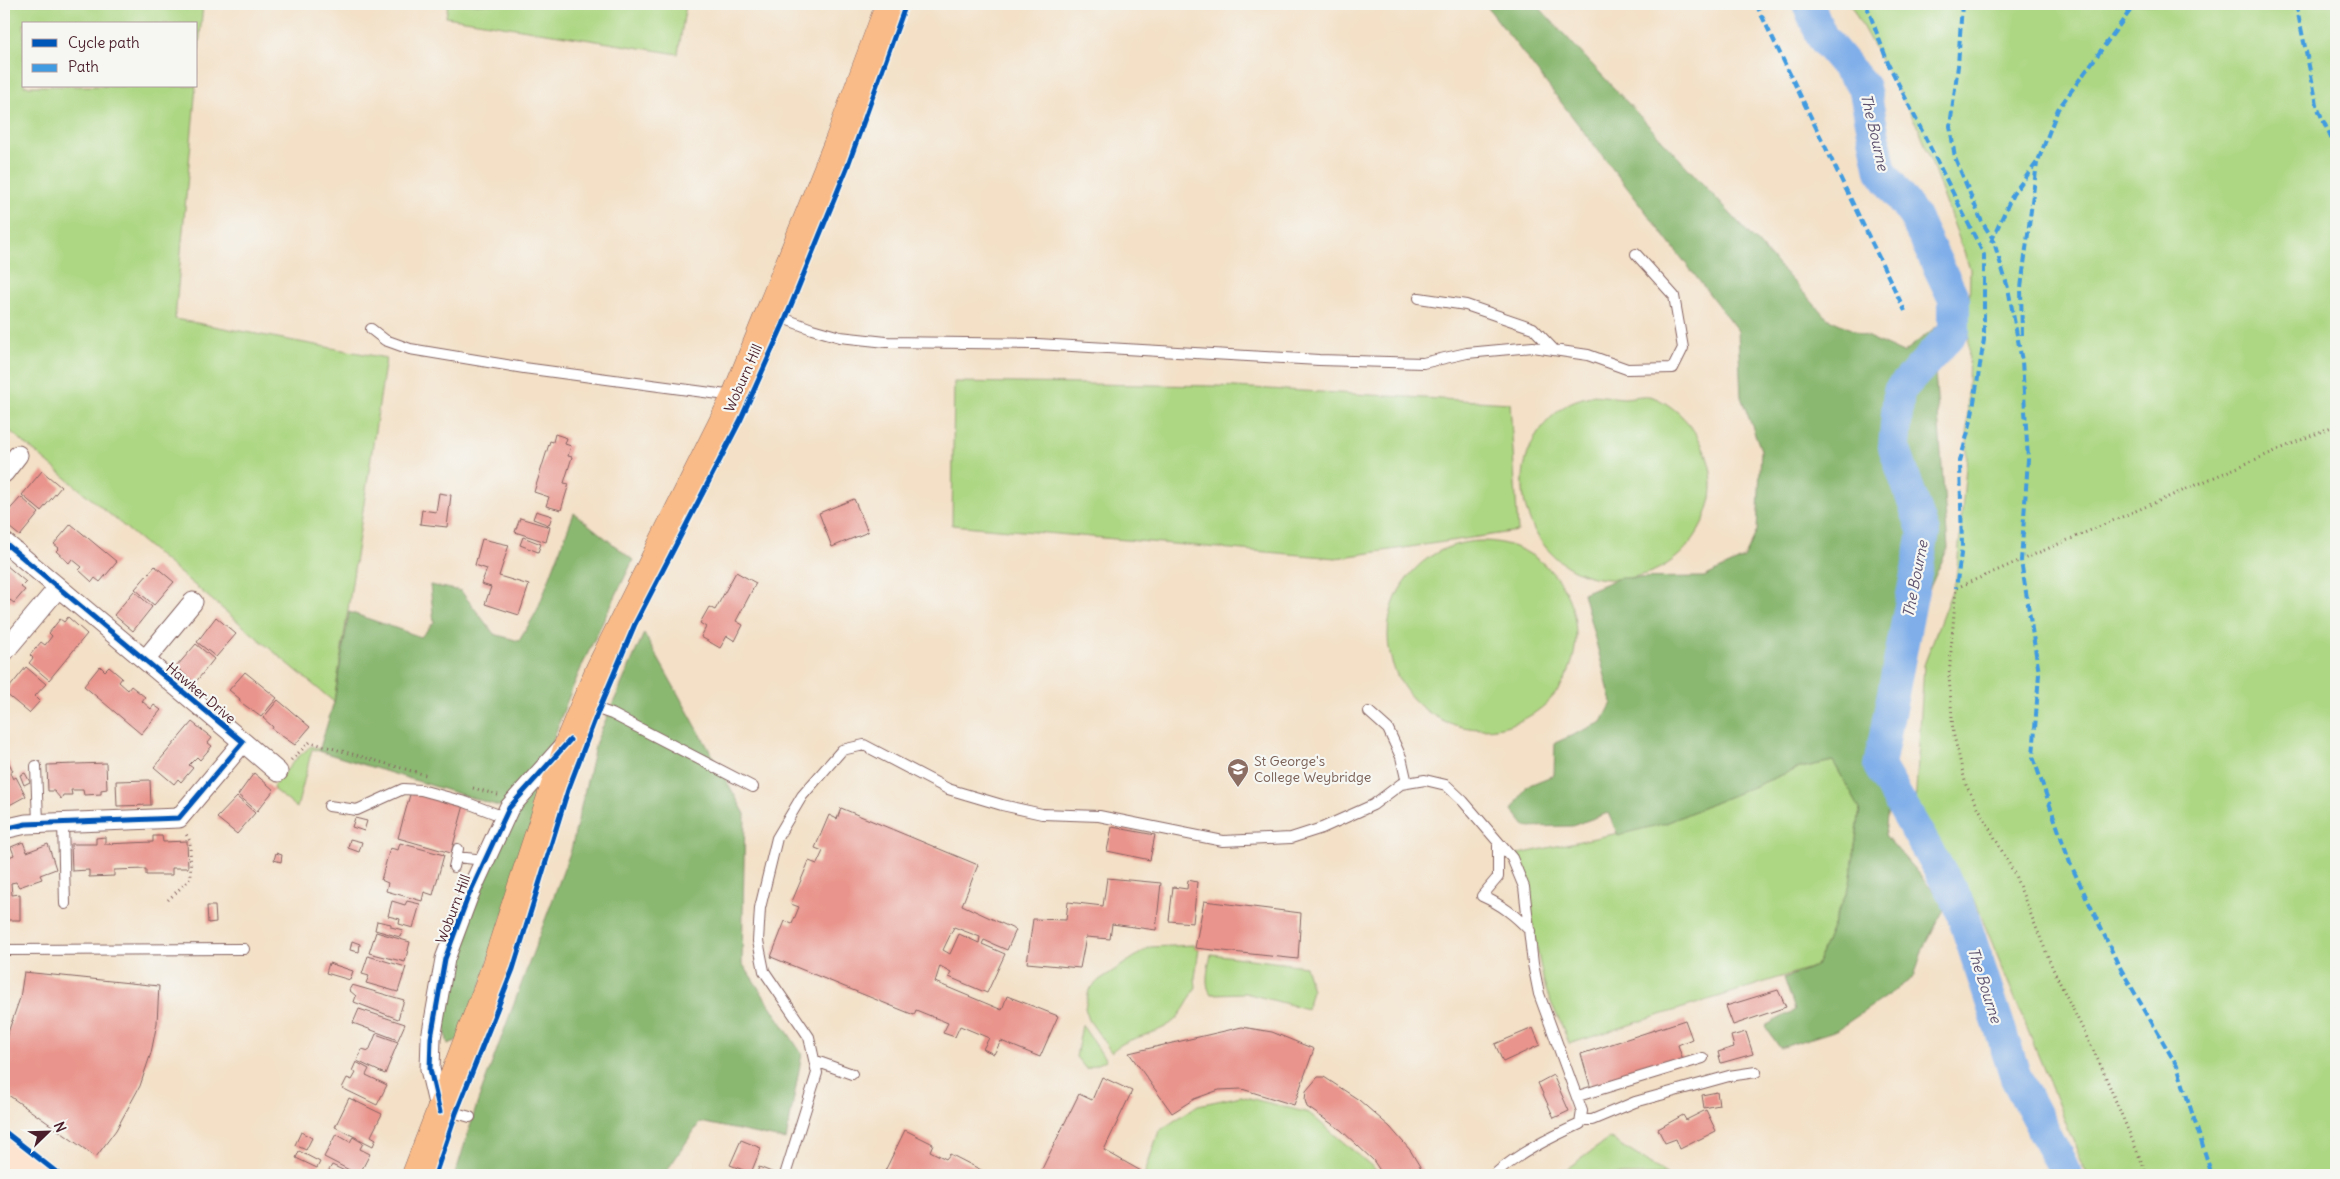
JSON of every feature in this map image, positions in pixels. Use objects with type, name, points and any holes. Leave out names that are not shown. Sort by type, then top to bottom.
[{"type":"main road","name":"Woburn Hill","points":[[416,1175],[490,983],[570,740],[600,669],[736,396],[771,313],[890,4]]},
{"type":"main road","points":[[4,1146],[21,1158],[34,1175]]},
{"type":"main road","points":[[4,1169],[15,1175]]},
{"type":"street","points":[[4,472],[18,456]]},
{"type":"street","name":"Hawker Drive","points":[[4,542],[278,772]]},
{"type":"street","points":[[4,652],[58,588]]},
{"type":"street","points":[[144,660],[193,602]]},
{"type":"street","name":"Woburn Hill","points":[[441,1110],[430,1070],[437,1003],[445,959],[484,860],[504,818],[516,801],[570,740]]},
{"type":"street","points":[[4,829],[38,823],[177,818],[243,742]]},
{"type":"lane","points":[[771,313],[812,329],[840,337],[886,342],[1038,344],[1318,360],[1423,363],[1467,353],[1533,347],[1588,355],[1627,369],[1674,368],[1683,348],[1674,296],[1636,254]]},
{"type":"lane","points":[[1419,298],[1466,305],[1533,328],[1554,350]]},
{"type":"lane","points":[[372,329],[385,340],[410,349],[524,368],[736,396]]},
{"type":"lane","points":[[586,705],[612,714],[753,786]]},
{"type":"lane","points":[[1369,712],[1388,729],[1400,757],[1407,783]]},
{"type":"lane","points":[[785,1175],[817,1073],[816,1061],[809,1037],[764,971],[758,942],[760,908],[777,838],[802,796],[842,750],[864,745],[948,789],[1002,805],[1042,814],[1100,816],[1223,841],[1291,838],[1322,828],[1373,805],[1390,791],[1407,783],[1425,780],[1446,785],[1464,801],[1512,858],[1524,887],[1533,964],[1539,994],[1582,1111],[1580,1124],[1545,1140],[1505,1165],[1494,1175]]},
{"type":"lane","points":[[36,766],[38,823]]},
{"type":"lane","points":[[329,806],[357,810],[403,789],[421,790],[465,802],[504,818]]},
{"type":"lane","points":[[63,822],[65,904]]},
{"type":"lane","points":[[1498,842],[1498,877],[1482,896],[1499,903],[1515,914],[1530,932]]},
{"type":"lane","points":[[456,857],[484,860]]},
{"type":"lane","points":[[4,950],[244,948]]},
{"type":"lane","points":[[1578,1096],[1703,1058]]},
{"type":"lane","points":[[816,1061],[852,1074]]},
{"type":"lane","points":[[1580,1120],[1592,1120],[1635,1102],[1728,1076],[1756,1072]]},
{"type":"lane","points":[[441,1110],[470,1117]]},
{"type":"path","points":[[2214,1175],[2211,1173],[2147,1174],[2101,1066],[2053,969],[2014,873],[1966,785],[1954,732],[1949,676],[1956,588],[2336,425]]},
{"type":"path","points":[[299,752],[310,742],[429,776]]},
{"type":"path","points":[[466,786],[516,801]]},
{"type":"path","points":[[168,900],[192,878],[190,841],[177,818]]},
{"type":"green space","points":[[4,4],[203,4],[198,58],[198,22],[22,22],[22,88],[196,88],[175,319],[386,358],[334,702],[4,426]]},
{"type":"green space","points":[[448,4],[686,4],[678,54],[446,17]]},
{"type":"green space","points":[[1485,4],[1536,4],[1827,318],[1903,353],[1942,322],[1935,371],[1948,548],[1905,642],[1885,835],[1946,906],[1923,948],[1914,977],[1837,1030],[1780,1048],[1765,1026],[1795,1010],[1784,978],[1816,966],[1850,884],[1860,809],[1833,761],[1796,769],[1666,823],[1618,835],[1608,813],[1572,826],[1526,827],[1512,810],[1527,786],[1554,775],[1555,743],[1602,722],[1612,703],[1583,593],[1619,578],[1704,577],[1744,558],[1757,531],[1761,450],[1741,397],[1738,331]]},
{"type":"green space","points":[[1850,4],[2336,4],[2336,1175],[2087,1175],[1975,901],[1915,806],[1924,665],[1956,580],[1967,455],[1970,269],[1920,131]]},
{"type":"green space","points":[[954,382],[1217,386],[1510,403],[1518,531],[1336,558],[952,525]]},
{"type":"green space","points":[[1593,395],[1623,398],[1649,396],[1666,404],[1679,413],[1698,438],[1710,468],[1711,498],[1706,516],[1698,532],[1686,548],[1674,559],[1661,568],[1646,574],[1602,579],[1572,569],[1548,549],[1531,523],[1523,493],[1526,462],[1539,432],[1565,406]]},
{"type":"green space","points":[[574,513],[633,560],[566,703],[548,762],[543,790],[464,1038],[448,1044],[445,1023],[455,963],[464,928],[505,808],[319,751],[334,702],[349,612],[421,637],[434,622],[430,585],[461,591],[494,634],[519,641],[537,611]]},
{"type":"green space","points":[[1482,541],[1509,545],[1534,557],[1548,569],[1560,583],[1572,608],[1576,635],[1572,662],[1560,687],[1548,701],[1534,713],[1509,725],[1482,729],[1455,725],[1430,713],[1416,701],[1404,687],[1392,662],[1388,635],[1392,608],[1404,583],[1416,569],[1430,557],[1455,545]]},
{"type":"green space","points":[[644,633],[745,814],[742,963],[802,1054],[786,1140],[700,1122],[664,1175],[455,1175],[479,1098],[571,850],[596,742]]},
{"type":"green space","points":[[311,746],[320,749],[319,751],[312,749],[297,808],[274,790],[273,786],[296,759]]},
{"type":"green space","points":[[1833,761],[1860,808],[1850,884],[1816,966],[1569,1044],[1544,983],[1522,868],[1514,855],[1666,823],[1796,769]]},
{"type":"green space","points":[[1195,945],[1195,948],[1199,948],[1195,978],[1196,987],[1180,1015],[1171,1024],[1130,1040],[1111,1052],[1089,1020],[1085,1008],[1089,990],[1099,980],[1150,947]]},
{"type":"green space","points":[[1211,954],[1305,966],[1312,990],[1307,1009],[1245,993],[1211,994],[1207,980]]},
{"type":"green space","points":[[1082,1025],[1106,1060],[1086,1069],[1076,1057]]},
{"type":"green space","points":[[1241,1096],[1309,1113],[1375,1169],[1378,1175],[1144,1175],[1159,1131],[1198,1105]]},
{"type":"green space","points":[[1610,1138],[1668,1175],[1558,1175]]},
{"type":"building","points":[[555,434],[567,438],[565,444],[571,446],[568,456],[572,457],[564,483],[569,484],[561,510],[546,506],[549,497],[534,492],[550,441],[553,442]]},
{"type":"building","points":[[42,471],[61,487],[41,511],[22,495]]},
{"type":"building","points":[[439,493],[451,495],[447,527],[420,524],[422,510],[436,512]]},
{"type":"building","points":[[21,497],[39,513],[20,536],[4,523],[4,516]]},
{"type":"building","points":[[854,499],[868,532],[832,547],[819,513]]},
{"type":"building","points":[[536,511],[552,516],[549,525],[533,519]]},
{"type":"building","points":[[520,518],[550,527],[546,542],[515,532]]},
{"type":"building","points":[[71,524],[117,562],[100,582],[95,578],[92,582],[79,570],[82,567],[72,559],[69,563],[56,551],[59,548],[54,544]]},
{"type":"building","points":[[523,537],[541,544],[538,552],[520,545]]},
{"type":"building","points":[[482,539],[509,545],[499,576],[529,585],[519,615],[485,604],[491,587],[481,584],[487,569],[475,565]]},
{"type":"building","points":[[6,565],[26,582],[21,587],[25,590],[14,603],[10,600],[4,608],[4,568]]},
{"type":"building","points":[[155,566],[174,582],[154,605],[135,589]]},
{"type":"building","points":[[736,572],[756,583],[736,621],[743,625],[735,641],[727,636],[720,648],[701,637],[706,627],[700,623],[709,607],[715,610]]},
{"type":"building","points":[[134,591],[152,607],[133,631],[114,615]]},
{"type":"building","points":[[68,617],[87,634],[49,680],[29,663],[33,658],[30,655],[41,642],[45,645],[52,636],[49,633],[60,619],[64,622]]},
{"type":"building","points":[[216,617],[236,634],[216,657],[197,642]]},
{"type":"building","points":[[196,644],[214,659],[195,683],[176,667]]},
{"type":"building","points":[[100,666],[105,671],[109,667],[122,678],[119,682],[128,690],[131,686],[145,697],[142,701],[151,709],[154,705],[161,710],[141,734],[84,686]]},
{"type":"building","points":[[26,667],[46,684],[35,696],[40,701],[29,713],[5,693]]},
{"type":"building","points":[[245,672],[277,698],[261,717],[239,701],[240,699],[229,690]]},
{"type":"building","points":[[278,700],[310,727],[295,745],[272,729],[273,727],[263,718]]},
{"type":"building","points":[[192,722],[212,738],[208,743],[212,746],[200,760],[197,757],[189,765],[193,768],[181,782],[178,779],[174,784],[154,767]]},
{"type":"building","points":[[4,753],[13,771],[10,773],[13,779],[16,777],[26,796],[4,808]]},
{"type":"building","points":[[106,763],[107,789],[101,790],[101,794],[84,795],[83,790],[71,790],[72,795],[63,795],[61,799],[54,791],[48,791],[47,765]]},
{"type":"building","points":[[25,773],[30,782],[24,785],[20,775]]},
{"type":"building","points":[[254,773],[274,790],[257,811],[238,795]]},
{"type":"building","points":[[150,780],[151,805],[117,806],[116,781]]},
{"type":"building","points":[[411,791],[464,805],[451,853],[398,838]]},
{"type":"building","points":[[237,797],[255,813],[237,834],[217,818]]},
{"type":"building","points":[[841,808],[978,865],[962,905],[1016,930],[1007,950],[984,940],[982,944],[1005,954],[987,993],[949,977],[951,972],[940,966],[935,982],[1002,1010],[1007,996],[1058,1016],[1040,1057],[1001,1041],[994,1054],[983,1049],[989,1038],[960,1026],[955,1037],[943,1033],[948,1023],[916,1010],[914,1015],[771,957],[785,921],[792,924],[799,907],[791,904],[809,861],[817,864],[823,851],[815,848],[829,815],[837,819]],"holes":[[[954,927],[980,937],[979,943],[959,934],[950,954],[943,950]]]},
{"type":"building","points":[[355,818],[367,821],[364,831],[352,827]]},
{"type":"building","points":[[1112,827],[1155,835],[1150,860],[1107,851]]},
{"type":"building","points":[[153,836],[162,836],[163,842],[187,841],[188,868],[172,868],[172,875],[146,875],[146,869],[114,870],[114,876],[89,877],[89,870],[72,871],[71,844],[96,844],[96,838],[105,837],[105,844],[153,842]]},
{"type":"building","points":[[350,839],[362,842],[359,852],[348,848]]},
{"type":"building","points":[[23,842],[27,852],[48,844],[56,869],[40,875],[42,879],[19,887],[16,882],[11,883],[12,895],[20,894],[20,920],[4,920],[4,859],[14,855],[11,847]]},
{"type":"building","points":[[400,843],[444,855],[433,895],[424,892],[422,901],[386,891],[388,883],[381,880],[390,848],[398,850]]},
{"type":"building","points":[[276,853],[282,855],[281,862],[274,860]]},
{"type":"building","points":[[1107,878],[1161,883],[1156,930],[1112,924],[1110,939],[1086,937],[1080,968],[1027,963],[1033,919],[1066,920],[1068,902],[1103,906]]},
{"type":"building","points":[[1188,880],[1197,882],[1193,923],[1169,921],[1173,887],[1187,889]]},
{"type":"building","points":[[392,901],[405,905],[407,901],[420,904],[413,928],[399,924],[400,919],[388,916]]},
{"type":"building","points":[[1204,901],[1301,913],[1298,959],[1195,948]]},
{"type":"building","points":[[207,906],[215,906],[216,922],[208,923]]},
{"type":"building","points":[[377,921],[391,924],[391,927],[403,930],[400,937],[375,930]]},
{"type":"building","points":[[376,932],[410,942],[405,962],[369,953]]},
{"type":"building","points":[[352,941],[360,944],[359,952],[350,950]]},
{"type":"building","points":[[368,956],[406,967],[398,992],[366,983],[369,976],[362,974]]},
{"type":"building","points":[[329,963],[353,971],[350,980],[326,973]]},
{"type":"building","points":[[24,972],[159,986],[157,1023],[151,1053],[140,1086],[116,1130],[96,1157],[4,1092],[4,1044],[20,998]]},
{"type":"building","points":[[352,985],[404,1000],[398,1019],[354,1002],[356,996],[349,990]]},
{"type":"building","points":[[1778,990],[1786,1007],[1733,1025],[1726,1006]]},
{"type":"building","points":[[359,1009],[405,1024],[398,1040],[353,1023]]},
{"type":"building","points":[[1685,1020],[1692,1039],[1678,1045],[1683,1061],[1591,1089],[1581,1054]]},
{"type":"building","points":[[1242,1027],[1272,1032],[1314,1049],[1294,1105],[1242,1089],[1219,1090],[1194,1099],[1172,1113],[1129,1053]]},
{"type":"building","points":[[1533,1028],[1540,1045],[1503,1062],[1495,1044]]},
{"type":"building","points":[[1746,1032],[1753,1054],[1721,1063],[1718,1052],[1734,1047],[1731,1036]]},
{"type":"building","points":[[376,1034],[398,1042],[385,1074],[357,1061],[362,1049],[369,1051]]},
{"type":"building","points":[[356,1062],[369,1069],[366,1075],[387,1085],[377,1105],[342,1088],[347,1078],[352,1080],[356,1073],[352,1071]]},
{"type":"building","points":[[1553,1075],[1569,1111],[1554,1118],[1538,1083]]},
{"type":"building","points":[[1102,1077],[1132,1091],[1104,1150],[1141,1171],[1139,1175],[1039,1175],[1079,1094],[1092,1100]]},
{"type":"building","points":[[1318,1077],[1324,1077],[1359,1100],[1390,1127],[1410,1150],[1425,1175],[1383,1175],[1373,1160],[1341,1130],[1307,1107],[1305,1100],[1306,1091]]},
{"type":"building","points":[[1717,1092],[1719,1105],[1704,1108],[1702,1095]]},
{"type":"building","points":[[349,1098],[382,1114],[371,1136],[376,1139],[373,1146],[335,1127]]},
{"type":"building","points":[[1706,1110],[1716,1131],[1680,1149],[1676,1139],[1665,1143],[1658,1129],[1683,1115],[1686,1120]]},
{"type":"building","points":[[905,1130],[933,1144],[930,1151],[946,1159],[950,1154],[991,1175],[883,1175]]},
{"type":"building","points":[[301,1132],[312,1138],[306,1150],[295,1145]]},
{"type":"building","points":[[336,1134],[350,1142],[353,1137],[363,1143],[360,1149],[370,1154],[359,1175],[324,1157]]},
{"type":"building","points":[[741,1140],[761,1148],[751,1173],[730,1165]]},
{"type":"building","points":[[299,1151],[320,1162],[317,1168],[296,1158]]},
{"type":"building","points":[[332,1165],[353,1175],[326,1175]]},
{"type":"building","points":[[759,1167],[774,1173],[773,1175],[756,1175]]},
{"type":"building","points":[[1819,1170],[1820,1175],[1770,1175],[1770,1174]]},
{"type":"waterway","name":"The Bourne","points":[[1808,4],[1822,37],[1864,87],[1881,171],[1914,216],[1954,299],[1954,331],[1899,391],[1894,447],[1924,533],[1879,766],[1959,904],[2016,1078],[2067,1175]]},
{"type":"marked path","points":[[1756,4],[1905,311]]},
{"type":"marked path","points":[[1866,4],[1888,63],[1984,255],[1984,340],[1971,421],[1960,461],[1962,547],[1956,588]]},
{"type":"marked path","points":[[1962,4],[1958,66],[1950,126],[1955,158],[1982,222],[1993,239],[2008,288],[2022,361],[2028,459],[2021,561],[2039,673],[2033,757],[2070,863],[2118,964],[2177,1066],[2212,1175]]},
{"type":"marked path","points":[[1991,242],[2013,194],[2038,161],[2058,109],[2135,4]]},
{"type":"marked path","points":[[2296,4],[2318,109],[2336,149]]},
{"type":"marked path","points":[[2022,335],[2021,288],[2037,163]]},
{"type":"cycle path","points":[[435,1175],[456,1113],[513,969],[568,790],[599,709],[635,624],[741,419],[783,325],[847,168],[906,4]]},
{"type":"cycle path","points":[[4,542],[243,742],[179,818],[26,824],[4,829]]},
{"type":"cycle path","points":[[440,1112],[430,1069],[431,1038],[445,959],[468,897],[509,808],[570,740]]},
{"type":"cycle path","points":[[4,1131],[60,1175]]},
{"type":"place","name":"St George's College Weybridge","points":[[1238,788]]}]
